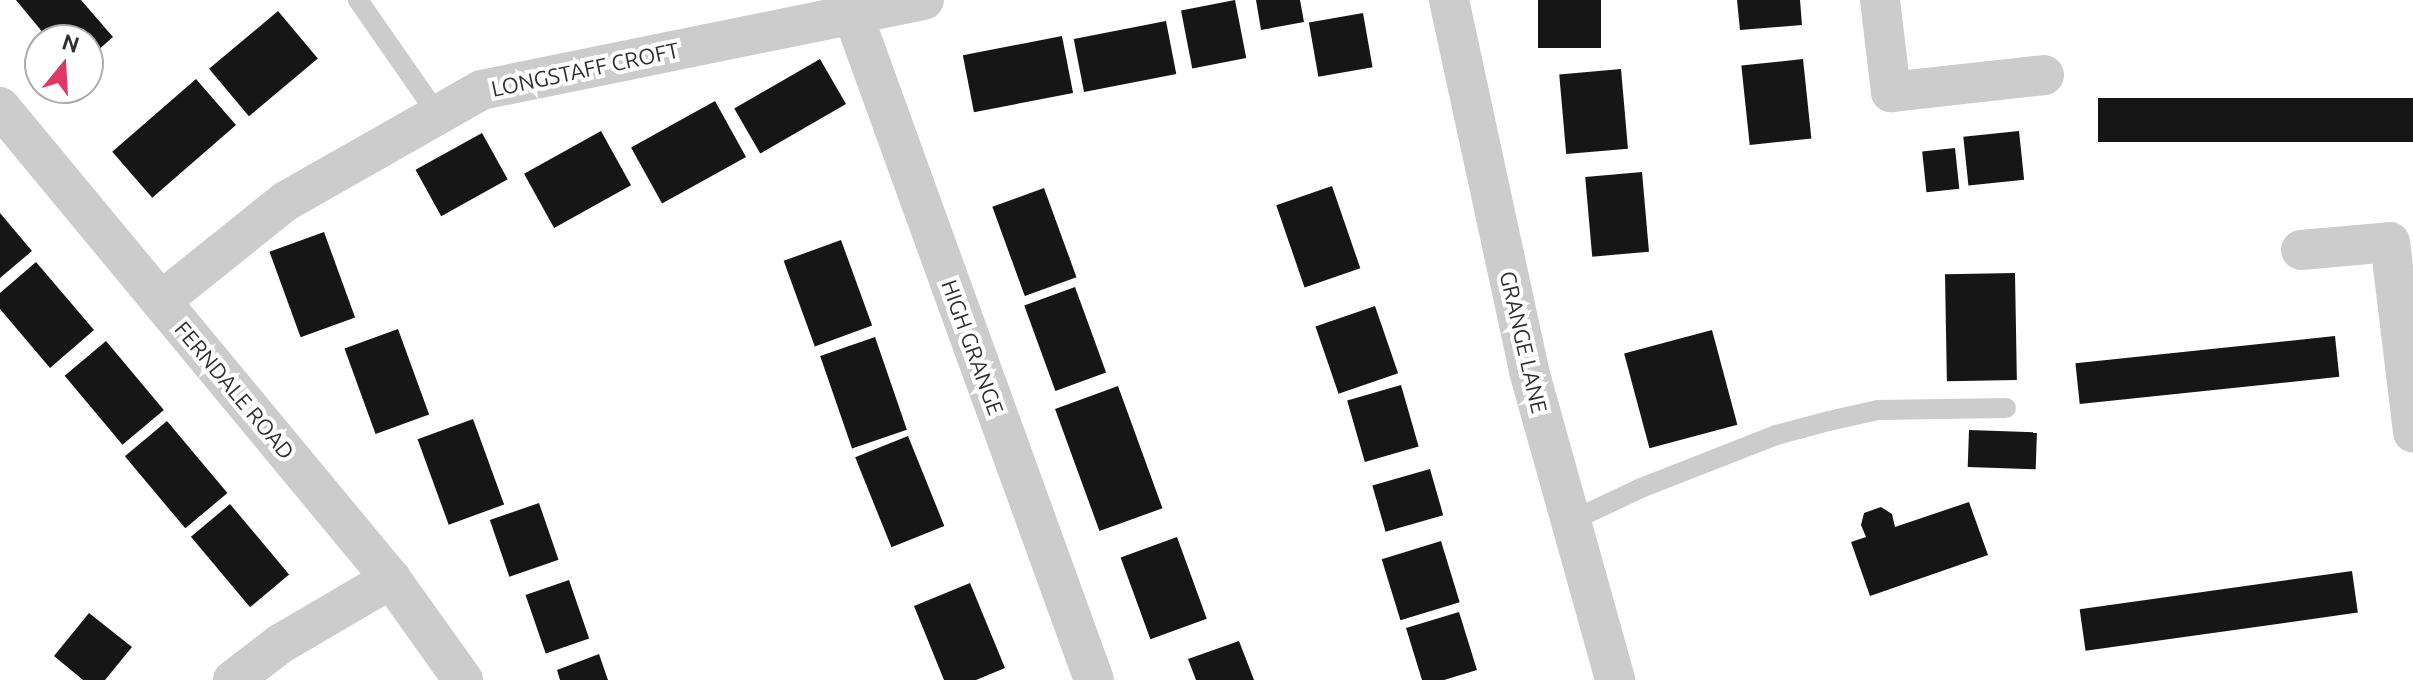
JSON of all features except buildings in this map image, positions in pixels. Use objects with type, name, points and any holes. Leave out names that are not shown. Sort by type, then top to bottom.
[{"type":"street","name":"LONGSTAFF CROFT","points":[[161,301],[286,201],[481,90],[924,0]]},
{"type":"street","name":"GRANGE LANE","points":[[1449,0],[1529,371],[1615,680]]},
{"type":"street","points":[[1880,0],[1891,92],[2044,75]]},
{"type":"street","name":"HIGH GRANGE","points":[[853,15],[1094,680]]},
{"type":"street","name":"FERNDALE ROAD","points":[[0,107],[391,579],[463,680]]},
{"type":"street","points":[[2301,250],[2390,242],[2413,433]]},
{"type":"street","points":[[233,680],[280,644],[391,579]]},
{"type":"lane","points":[[358,0],[438,115]]},
{"type":"lane","points":[[1571,521],[1641,488],[1749,446],[1829,421],[1878,410],[2006,408]]}]
